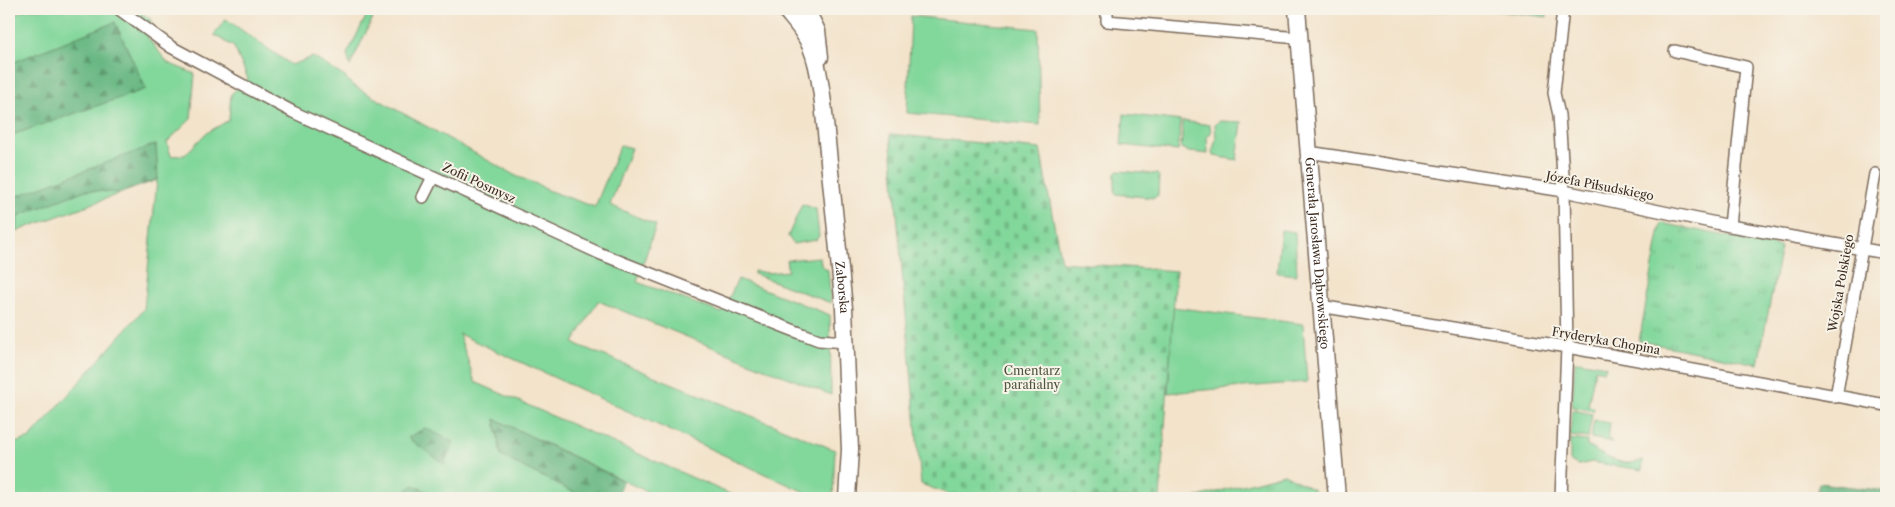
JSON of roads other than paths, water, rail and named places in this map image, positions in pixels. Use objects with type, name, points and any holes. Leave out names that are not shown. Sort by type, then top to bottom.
[{"type":"street","name":"Zofii Posmysz","points":[[119,9],[171,47],[293,112],[601,254],[819,340],[846,342]]},
{"type":"street","name":"Zaborska","points":[[785,9],[805,35],[819,77]]},
{"type":"street","name":"Zaborska","points":[[806,9],[817,31],[820,46],[819,77],[836,212],[846,342],[850,450],[847,498]]},
{"type":"street","points":[[1107,9],[1107,21],[1299,38]]},
{"type":"street","name":"Generała Jarosława Dąbrowskiego","points":[[1297,9],[1337,498]]},
{"type":"street","points":[[1561,498],[1567,348],[1564,191],[1559,115],[1554,93],[1563,9]]},
{"type":"street","points":[[1675,51],[1746,67],[1730,226]]},
{"type":"street","name":"Józefa Piłsudskiego","points":[[1308,152],[1564,191],[1730,226],[1886,253]]},
{"type":"street","name":"Wojska Polskiego","points":[[1836,397],[1874,174]]},
{"type":"street","points":[[423,197],[433,177]]},
{"type":"street","name":"Fryderyka Chopina","points":[[1320,306],[1886,405]]},
{"type":"park label","name":"Cmentarz parafialny","points":[[1032,378]]}]
